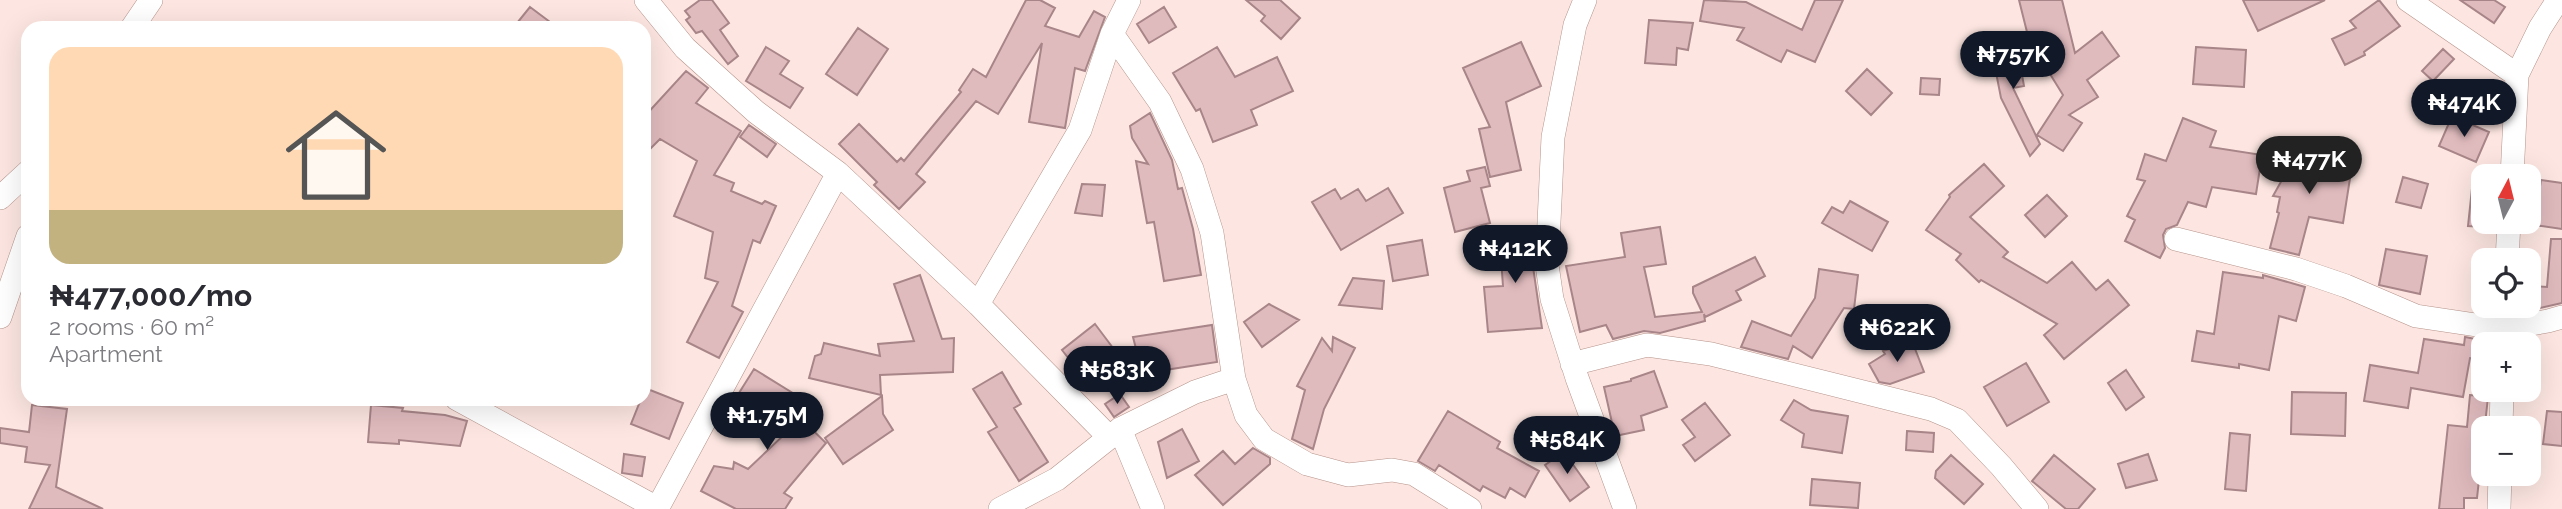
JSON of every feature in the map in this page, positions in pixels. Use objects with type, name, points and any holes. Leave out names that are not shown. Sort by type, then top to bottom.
[{"type":"street","points":[[137,21],[151,0]]},
{"type":"street","points":[[646,0],[685,48],[756,112],[838,173],[1114,433],[1153,509]]},
{"type":"street","points":[[978,304],[1080,130],[1112,34],[1129,0]]},
{"type":"street","points":[[1585,0],[1575,25],[1553,137],[1547,265],[1552,299],[1572,364],[1625,509]]},
{"type":"street","points":[[2408,0],[2517,75]]},
{"type":"street","points":[[2513,164],[2517,75],[2540,28],[2558,0]]},
{"type":"street","points":[[1112,34],[1160,102],[1192,169],[1212,233],[1234,379],[1246,415],[1264,439],[1307,464],[1348,475],[1392,470],[1414,474],[1470,509]]},
{"type":"street","points":[[470,406],[657,508],[838,173]]},
{"type":"street","points":[[0,198],[21,178]]},
{"type":"street","points":[[2176,239],[2296,269],[2346,286],[2416,316],[2482,332]]},
{"type":"street","points":[[0,317],[21,256]]},
{"type":"street","points":[[2517,332],[2562,317]]},
{"type":"street","points":[[1572,364],[1647,345],[1711,354],[1931,409],[1957,420],[2037,509]]},
{"type":"street","points":[[1000,509],[1057,479],[1114,433],[1195,392],[1234,379]]},
{"type":"street","points":[[2499,509],[2500,486]]},
{"type":"building","points":[[700,0],[712,0],[729,23],[720,30],[738,56],[728,64],[702,31],[696,33],[686,20],[690,17],[685,11]]},
{"type":"building","points":[[1026,0],[1040,0],[1055,8],[1045,26],[1079,37],[1094,11],[1105,17],[1085,71],[1075,68],[1065,128],[1029,122],[1042,43],[998,114],[976,101],[916,174],[925,182],[899,209],[874,185],[877,182],[839,144],[859,124],[897,162],[901,158],[904,161],[961,92],[959,90],[973,69],[986,77]]},
{"type":"building","points":[[1246,0],[1280,0],[1300,18],[1281,39],[1261,21],[1265,16]]},
{"type":"building","points":[[1704,0],[1746,2],[1802,30],[1815,0],[1843,0],[1815,62],[1787,50],[1781,62],[1737,40],[1744,28],[1700,21]]},
{"type":"building","points":[[2019,0],[2062,0],[2075,53],[2102,32],[2119,56],[2087,80],[2098,97],[2069,115],[2082,123],[2063,151],[2037,135],[2063,95],[2029,40]]},
{"type":"building","points":[[2243,0],[2325,0],[2258,31]]},
{"type":"building","points":[[2379,0],[2400,26],[2364,52],[2365,55],[2345,65],[2332,39],[2356,28],[2350,21]]},
{"type":"building","points":[[2460,0],[2494,0],[2505,7],[2494,23]]},
{"type":"building","points":[[530,7],[549,21],[519,21]]},
{"type":"building","points":[[1164,7],[1176,27],[1149,43],[1137,24]]},
{"type":"building","points":[[1649,20],[1693,23],[1688,50],[1677,48],[1676,65],[1645,63]]},
{"type":"building","points":[[858,28],[888,49],[857,95],[826,74]]},
{"type":"building","points":[[1521,42],[1541,86],[1506,102],[1521,170],[1490,177],[1479,129],[1490,127],[1463,68]]},
{"type":"building","points":[[2016,42],[2024,86],[2013,88],[2040,144],[2030,156],[2001,98],[1991,47]]},
{"type":"building","points":[[766,47],[789,61],[780,74],[803,88],[790,108],[746,81]]},
{"type":"building","points":[[1217,47],[1235,77],[1277,57],[1293,91],[1251,110],[1257,125],[1213,142],[1200,109],[1196,111],[1173,73]]},
{"type":"building","points":[[2196,47],[2246,50],[2244,87],[2193,84]]},
{"type":"building","points":[[2443,49],[2454,59],[2433,81],[2422,71]]},
{"type":"building","points":[[1867,69],[1892,93],[1871,115],[1846,91]]},
{"type":"building","points":[[686,71],[708,88],[696,103],[741,131],[714,175],[734,183],[731,191],[762,204],[765,201],[776,206],[760,243],[753,240],[732,306],[743,312],[719,358],[687,342],[718,282],[705,278],[713,232],[674,216],[697,161],[660,139],[651,148],[651,109]]},
{"type":"building","points":[[1921,78],[1940,79],[1939,95],[1920,94]]},
{"type":"building","points":[[1150,113],[1172,160],[1178,189],[1182,188],[1201,275],[1164,281],[1154,222],[1147,223],[1136,161],[1148,164],[1132,138],[1130,126]]},
{"type":"building","points":[[2452,116],[2489,132],[2476,162],[2439,146]]},
{"type":"building","points":[[2183,118],[2216,131],[2210,147],[2262,155],[2256,194],[2212,187],[2206,207],[2188,202],[2177,225],[2166,229],[2163,235],[2165,248],[2160,258],[2125,241],[2135,220],[2127,216],[2145,181],[2137,179],[2145,154],[2166,161]]},
{"type":"building","points":[[749,125],[776,144],[767,157],[740,137]]},
{"type":"building","points":[[2305,139],[2339,159],[2333,169],[2351,172],[2343,223],[2309,217],[2299,255],[2270,248],[2280,197],[2273,196]]},
{"type":"building","points":[[1984,164],[2004,186],[1970,217],[2008,252],[2003,257],[2047,283],[2072,262],[2096,290],[2108,280],[2129,305],[2064,359],[2044,335],[2057,324],[1981,280],[1979,282],[1956,260],[1961,254],[1926,230],[1949,195]]},
{"type":"building","points":[[1485,167],[1490,186],[1481,188],[1490,223],[1455,232],[1444,188],[1470,181],[1467,171]]},
{"type":"building","points":[[2403,177],[2428,184],[2421,208],[2396,202]]},
{"type":"building","points":[[2541,180],[2562,183],[2562,229],[2541,226]]},
{"type":"building","points":[[1082,184],[1105,185],[1102,216],[1075,213]]},
{"type":"building","points":[[1388,188],[1403,213],[1341,250],[1312,202],[1335,189],[1341,199],[1358,189],[1366,201]]},
{"type":"building","points":[[2047,195],[2067,216],[2045,237],[2025,215]]},
{"type":"building","points":[[2471,198],[2471,226],[2468,226]]},
{"type":"building","points":[[1850,201],[1888,222],[1872,251],[1822,223],[1832,207],[1843,213]]},
{"type":"building","points":[[1534,227],[1533,267],[1542,328],[1488,332],[1484,287],[1503,286],[1499,230]]},
{"type":"building","points":[[1660,227],[1666,264],[1644,267],[1655,317],[1702,312],[1693,287],[1755,257],[1765,276],[1736,291],[1741,300],[1705,317],[1704,314],[1705,321],[1660,333],[1644,331],[1613,339],[1606,325],[1580,332],[1566,266],[1625,257],[1621,233]]},
{"type":"building","points":[[2551,239],[2562,239],[2562,303],[2541,308],[2541,287],[2547,287]]},
{"type":"building","points":[[1422,240],[1428,275],[1393,281],[1387,246]]},
{"type":"building","points":[[2386,249],[2427,256],[2420,294],[2379,285]]},
{"type":"building","points":[[1819,269],[1858,275],[1854,309],[1844,308],[1812,358],[1793,346],[1788,359],[1741,347],[1752,321],[1791,336],[1815,298]]},
{"type":"building","points":[[2223,272],[2263,278],[2263,275],[2305,287],[2296,321],[2279,316],[2269,370],[2239,364],[2239,368],[2192,361],[2197,331],[2214,334]]},
{"type":"building","points":[[920,275],[942,339],[954,338],[953,372],[880,375],[881,395],[809,378],[815,356],[821,354],[824,343],[880,356],[878,344],[914,341],[894,284]]},
{"type":"building","points":[[1353,278],[1384,281],[1382,309],[1339,305]]},
{"type":"building","points":[[1269,304],[1299,320],[1262,347],[1244,322]]},
{"type":"building","points":[[1095,324],[1113,348],[1080,373],[1062,350]]},
{"type":"building","points":[[1212,325],[1217,362],[1142,372],[1133,337]]},
{"type":"building","points":[[1333,337],[1355,348],[1324,409],[1313,449],[1292,439],[1305,390],[1297,386],[1322,338],[1332,351]]},
{"type":"building","points":[[2465,337],[2471,338],[2471,358],[2463,397],[2411,388],[2408,408],[2364,401],[2370,365],[2418,373],[2424,339],[2464,345]]},
{"type":"building","points":[[1912,341],[1924,372],[1890,384],[1879,382],[1869,364],[1885,354],[1883,351]]},
{"type":"building","points":[[2026,363],[2049,402],[2007,426],[1984,387]]},
{"type":"building","points":[[754,369],[796,395],[789,407],[826,443],[784,493],[792,498],[785,509],[736,509],[701,491],[714,466],[733,469],[734,462],[748,469],[786,433],[734,401]]},
{"type":"building","points":[[2126,370],[2144,397],[2126,410],[2108,383]]},
{"type":"building","points":[[1654,371],[1667,407],[1641,416],[1644,430],[1615,436],[1604,387],[1631,381]]},
{"type":"building","points":[[1002,372],[1021,404],[1014,408],[1048,462],[1019,481],[988,432],[997,427],[973,389]]},
{"type":"building","points":[[651,390],[683,403],[669,439],[631,424],[638,406],[651,406]]},
{"type":"building","points":[[2292,392],[2346,393],[2345,436],[2291,434]]},
{"type":"building","points":[[1120,394],[1129,407],[1114,417],[1105,404]]},
{"type":"building","points":[[2470,395],[2471,402],[2487,402],[2486,416],[2471,416],[2471,486],[2478,486],[2477,498],[2464,498],[2464,509],[2439,509],[2448,425],[2467,427]]},
{"type":"building","points":[[882,396],[883,414],[893,430],[843,464],[825,438]]},
{"type":"building","points":[[1794,400],[1811,410],[1848,416],[1842,453],[1802,447],[1804,434],[1781,420]]},
{"type":"building","points":[[1705,403],[1730,435],[1695,461],[1683,445],[1695,437],[1682,420]]},
{"type":"building","points":[[32,406],[67,409],[56,487],[103,509],[29,509],[50,465],[25,462],[27,447],[0,443],[0,428],[29,432]]},
{"type":"building","points":[[371,406],[403,408],[402,411],[445,415],[467,421],[460,446],[399,440],[399,444],[368,442]]},
{"type":"building","points":[[1448,411],[1500,442],[1497,448],[1539,471],[1525,497],[1510,488],[1505,498],[1483,486],[1480,491],[1439,465],[1435,471],[1418,461]]},
{"type":"building","points":[[2547,411],[2562,412],[2562,446],[2543,444]]},
{"type":"building","points":[[1182,429],[1199,461],[1167,478],[1158,442]]},
{"type":"building","points":[[1907,431],[1934,433],[1933,452],[1906,450]]},
{"type":"building","points":[[2230,433],[2250,435],[2246,491],[2225,489]]},
{"type":"building","points":[[1253,448],[1270,458],[1270,464],[1223,505],[1195,475],[1223,451],[1235,464]]},
{"type":"building","points":[[1564,452],[1589,487],[1570,501],[1545,465]]},
{"type":"building","points":[[624,454],[645,457],[642,476],[622,473]]},
{"type":"building","points":[[2148,454],[2157,480],[2126,488],[2118,464]]},
{"type":"building","points":[[1951,455],[1983,484],[1964,504],[1935,478],[1936,471]]},
{"type":"building","points":[[2054,455],[2095,489],[2078,509],[2066,509],[2032,481]]},
{"type":"building","points":[[1812,479],[1860,483],[1858,508],[1810,505]]}]
